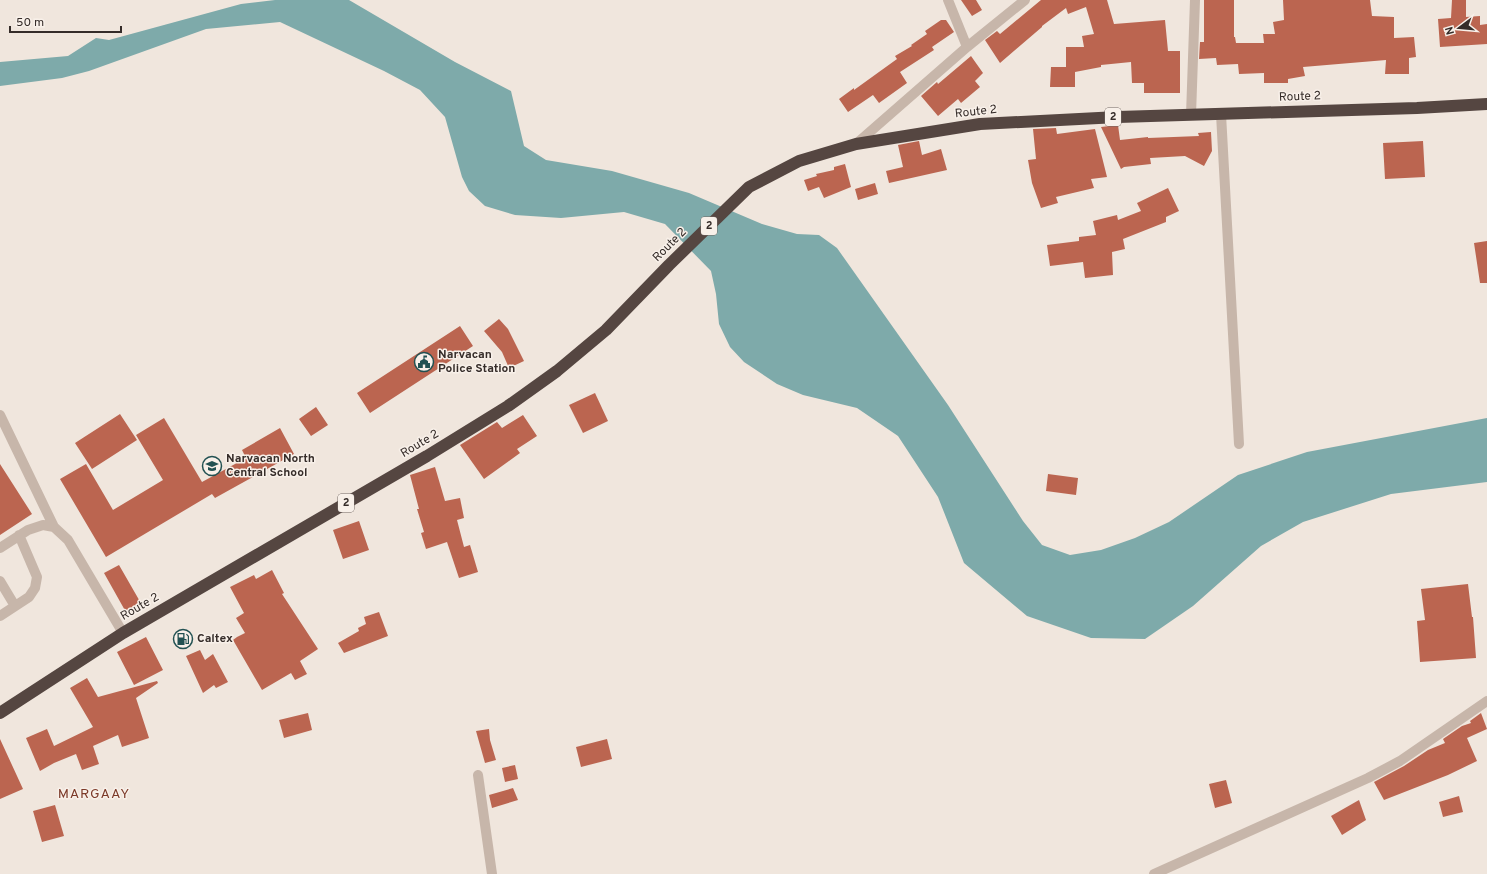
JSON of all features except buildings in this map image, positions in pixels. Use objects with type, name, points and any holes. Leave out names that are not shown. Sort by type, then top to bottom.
[{"type":"highway","name":"Route 2","points":[[0,713],[123,633],[427,456],[508,406],[556,371],[606,330],[669,265],[749,187],[799,161],[856,144],[980,124],[1118,117],[1409,108],[1487,104]]},
{"type":"street","points":[[948,0],[967,47]]},
{"type":"street","points":[[856,144],[967,47],[1025,0]]},
{"type":"street","points":[[1191,115],[1195,0]]},
{"type":"street","points":[[1221,114],[1239,444]]},
{"type":"street","points":[[0,415],[54,527],[68,540],[123,633]]},
{"type":"street","points":[[0,548],[28,530],[43,525],[54,527]]},
{"type":"street","points":[[0,616],[29,597],[35,588],[37,577],[19,536]]},
{"type":"street","points":[[0,581],[15,606]]},
{"type":"street","points":[[1154,874],[1368,778],[1400,762],[1487,700]]},
{"type":"street","points":[[478,775],[492,874]]},
{"type":"water","points":[[275,0],[349,0],[455,62],[511,91],[524,146],[546,160],[612,171],[689,193],[762,224],[797,234],[819,235],[837,248],[948,405],[1023,521],[1042,545],[1070,555],[1101,550],[1135,538],[1169,522],[1238,475],[1307,452],[1487,418],[1487,482],[1391,494],[1303,522],[1261,546],[1193,606],[1145,639],[1091,638],[1027,616],[964,563],[938,497],[898,436],[857,408],[803,395],[777,384],[744,362],[730,347],[719,324],[716,294],[711,271],[665,224],[624,212],[561,218],[515,215],[485,206],[469,191],[462,177],[445,117],[420,90],[384,71],[280,22],[206,29],[89,71],[62,78],[0,86],[0,62],[68,56],[96,38],[109,40],[241,4]]},
{"type":"place","name":"Narvacan Police Station","points":[[424,362]]},
{"type":"place","name":"Narvacan North Central School","points":[[212,466]]},
{"type":"place","name":"Caltex","points":[[183,639]]},
{"type":"district","name":"MARGAAY","points":[[94,794]]}]
